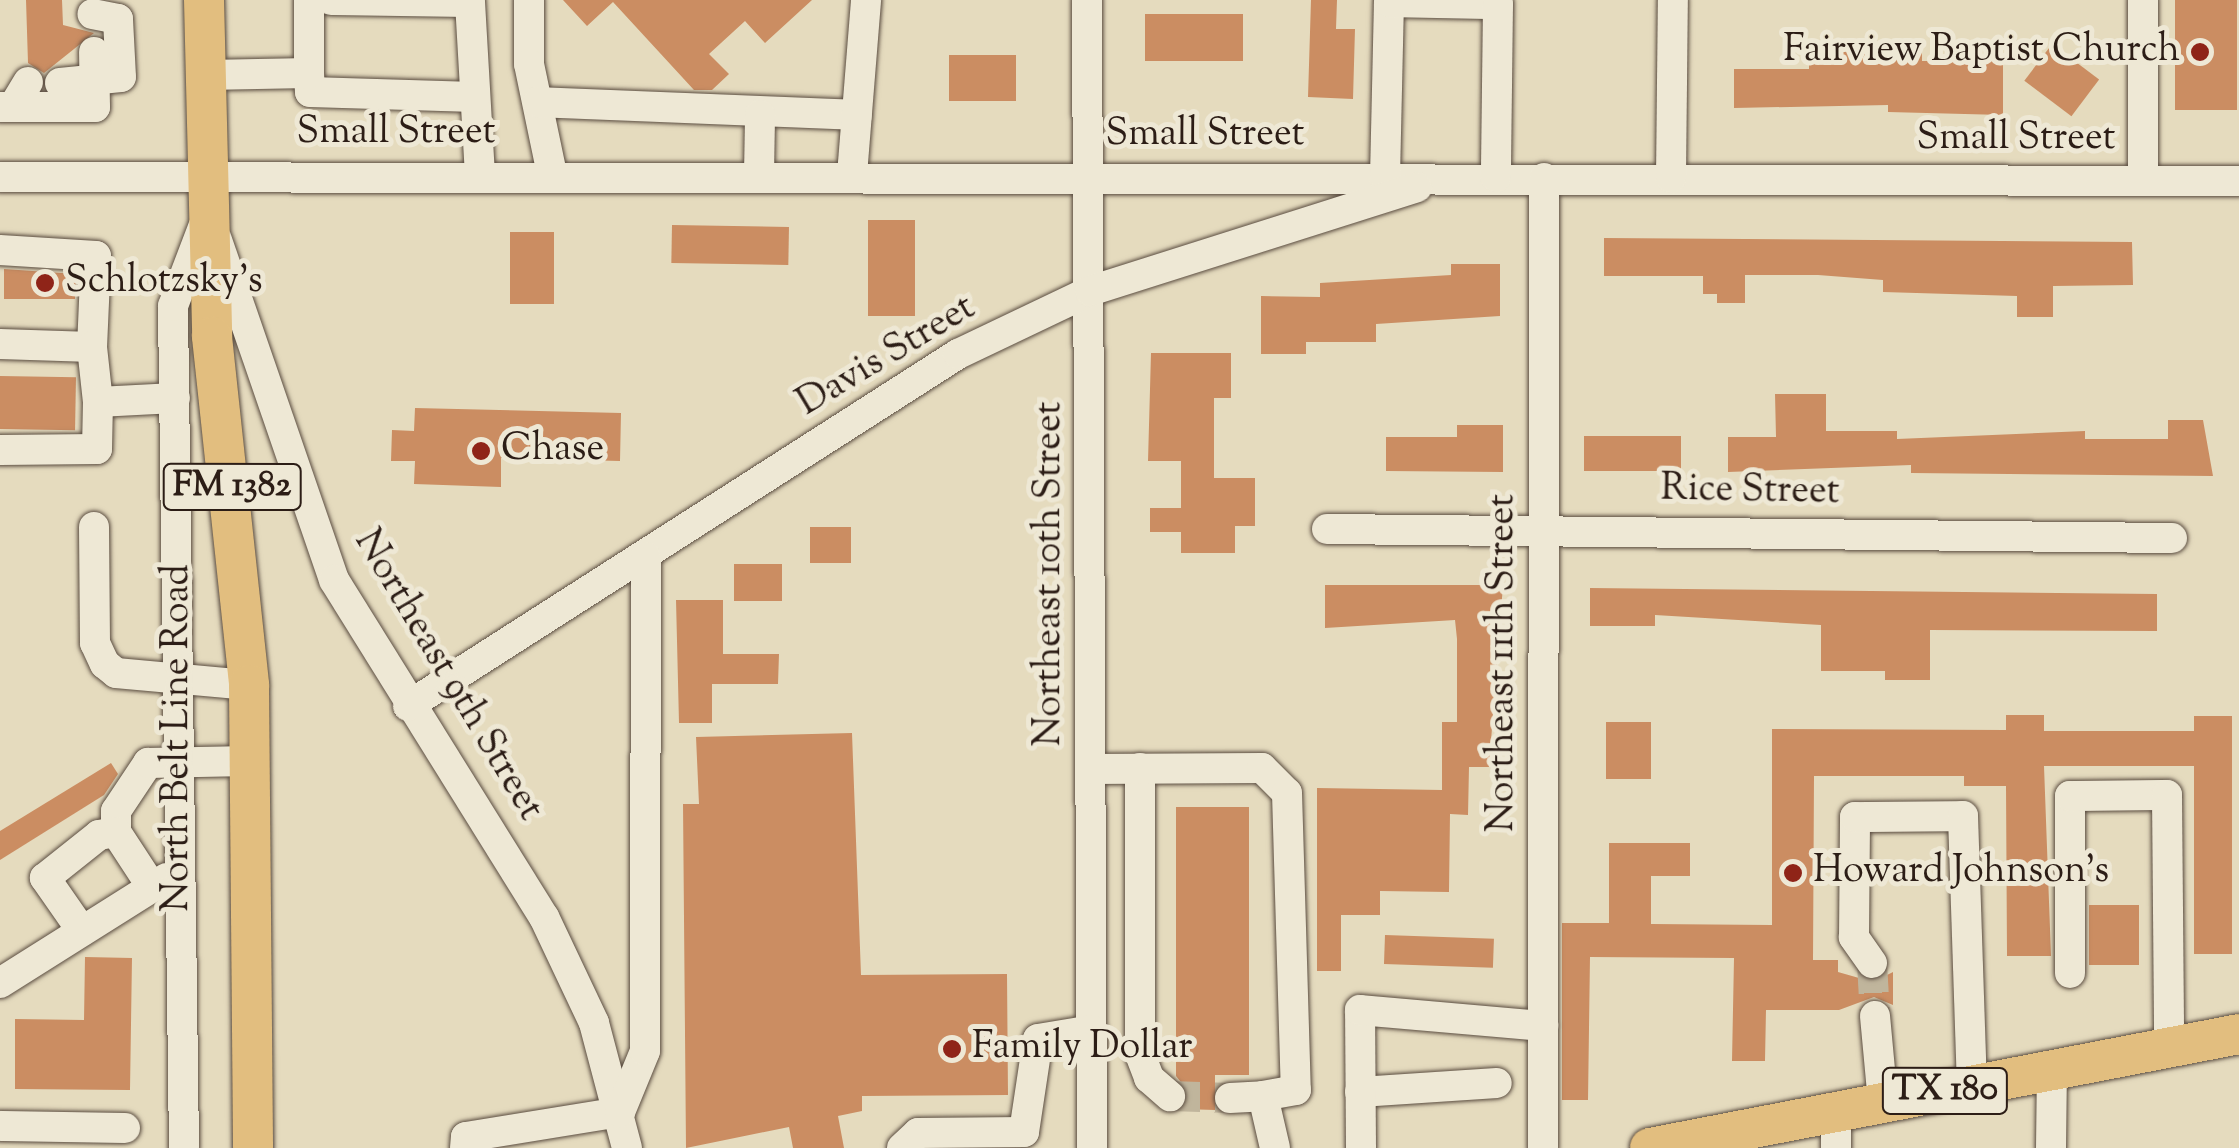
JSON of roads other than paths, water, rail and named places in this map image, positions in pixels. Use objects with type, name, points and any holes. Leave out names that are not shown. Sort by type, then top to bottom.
[{"type":"main road","name":"North Belt Line Road","points":[[204,0],[206,75],[190,173],[208,214],[248,685],[253,1132]]},
{"type":"main road","name":"TX 180","points":[[1650,1148],[1836,1130],[1884,1103],[2239,1034]]},
{"type":"street","points":[[310,0],[310,92],[476,97]]},
{"type":"street","points":[[331,0],[470,2],[480,174]]},
{"type":"street","points":[[529,0],[538,102],[552,174]]},
{"type":"street","points":[[852,175],[866,0]]},
{"type":"street","name":"Northeast 10th Street","points":[[1087,0],[1092,1148]]},
{"type":"street","points":[[1671,178],[1673,0]]},
{"type":"street","points":[[2143,180],[2144,0]]},
{"type":"street","points":[[1385,177],[1389,2],[1498,4],[1496,178]]},
{"type":"street","points":[[60,83],[93,34]]},
{"type":"street","points":[[14,99],[95,107],[93,34]]},
{"type":"street","points":[[206,75],[309,74]]},
{"type":"street","points":[[538,102],[760,114],[857,114]]},
{"type":"street","points":[[759,175],[760,114]]},
{"type":"street","name":"Small Street","points":[[0,177],[190,173],[2239,180]]},
{"type":"street","name":"Davis Street","points":[[408,706],[958,354],[1090,290],[1454,178]]},
{"type":"street","name":"Northeast 11th Street","points":[[1542,1148],[1544,178]]},
{"type":"street","name":"North Belt Line Road","points":[[184,1148],[172,306],[208,214]]},
{"type":"street","name":"Northeast 9th Street","points":[[208,214],[334,580],[408,706],[544,917],[594,1023],[627,1148]]},
{"type":"street","points":[[0,250],[96,256],[92,347],[98,402],[97,450],[0,450]]},
{"type":"street","points":[[0,344],[92,347]]},
{"type":"street","points":[[98,402],[175,398]]},
{"type":"street","points":[[94,527],[95,643],[105,664],[180,679],[248,685]]},
{"type":"street","name":"Rice Street","points":[[1327,529],[2172,538]]},
{"type":"street","points":[[464,1148],[466,1137],[620,1112],[645,1051],[646,557]]},
{"type":"street","points":[[152,888],[116,832],[116,810],[148,763],[180,758],[249,761]]},
{"type":"street","points":[[1140,768],[1140,1054],[1149,1078],[1170,1096]]},
{"type":"street","points":[[1092,769],[1262,768],[1287,793],[1296,1090],[1230,1098]]},
{"type":"street","points":[[2070,973],[2070,796],[2167,795],[2169,1047]]},
{"type":"street","points":[[1872,964],[1854,937],[1855,817],[1963,816],[1972,1086]]},
{"type":"street","points":[[82,931],[45,878],[48,868],[116,832]]},
{"type":"street","points":[[0,982],[180,870]]},
{"type":"street","points":[[1361,1148],[1360,1010],[1543,1026]]},
{"type":"street","points":[[1874,1016],[1884,1103]]},
{"type":"street","points":[[902,1148],[918,1133],[1022,1140],[1038,1038],[1092,1030]]},
{"type":"street","points":[[2052,1070],[2052,1148]]},
{"type":"street","points":[[1360,1092],[1497,1084]]},
{"type":"street","points":[[1263,1096],[1276,1148]]},
{"type":"street","points":[[0,1126],[125,1128]]},
{"type":"tunnel","points":[[1872,963],[1875,1016]]},
{"type":"tunnel","points":[[1170,1096],[1230,1098]]},
{"type":"place","name":"Fairview Baptist Church","points":[[2200,52]]},
{"type":"place","name":"Schlotzsky's","points":[[45,283]]},
{"type":"place","name":"Chase","points":[[481,451]]},
{"type":"place","name":"Howard Johnson's","points":[[1793,873]]},
{"type":"place","name":"Family Dollar","points":[[952,1049]]}]
